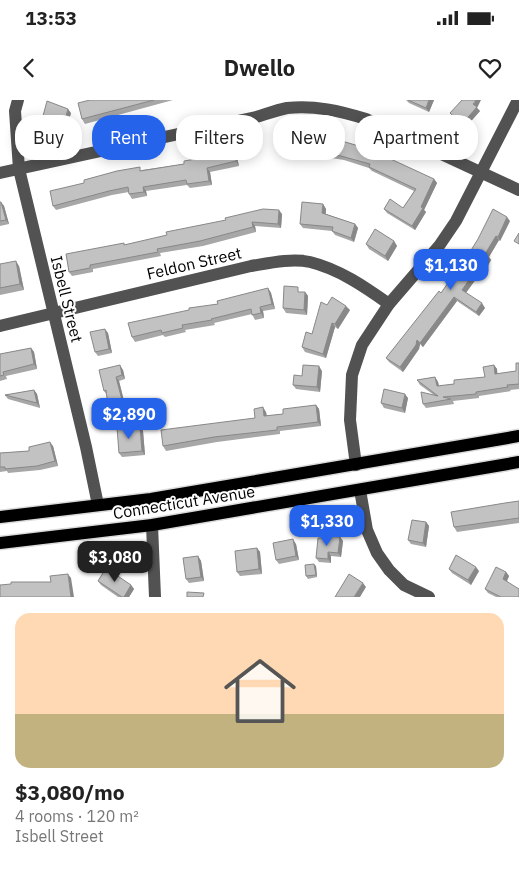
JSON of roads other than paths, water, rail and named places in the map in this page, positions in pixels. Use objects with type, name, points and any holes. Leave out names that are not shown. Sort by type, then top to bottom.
[{"type":"main road","name":"Connecticut Avenue","points":[[0,517],[151,499],[519,436]]},
{"type":"main road","name":"Connecticut Avenue","points":[[0,543],[152,525],[519,462]]},
{"type":"street","name":"Isbell Street","points":[[18,100],[15,111],[19,169],[86,447],[98,505]]},
{"type":"street","points":[[356,465],[350,420],[352,375],[362,345],[389,304],[438,246],[456,221],[518,100]]},
{"type":"street","points":[[0,174],[287,108],[322,104],[366,119],[519,190]]},
{"type":"street","name":"Feldon Street","points":[[0,326],[276,261],[309,262],[342,274],[371,290],[389,304]]},
{"type":"street","points":[[360,490],[367,530],[378,553],[389,570],[404,585],[429,597]]},
{"type":"street","points":[[152,525],[155,597]]},
{"type":"street","points":[[398,597],[404,585]]}]
